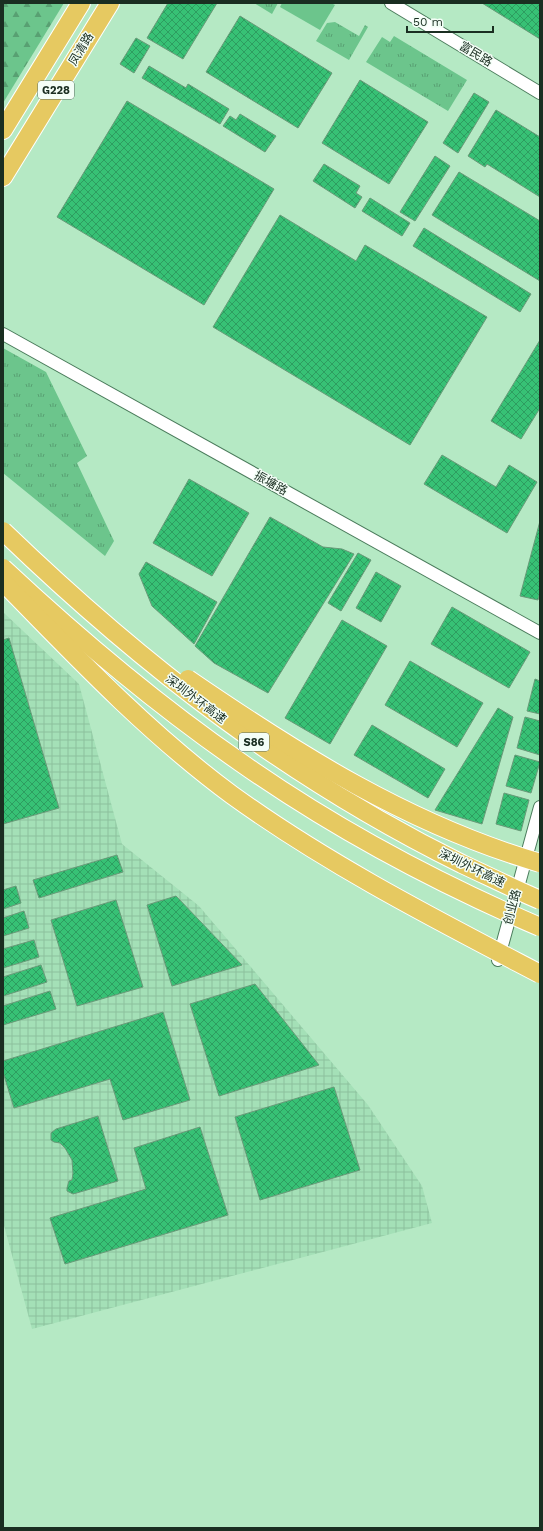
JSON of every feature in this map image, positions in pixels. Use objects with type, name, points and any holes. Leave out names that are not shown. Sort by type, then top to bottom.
[{"type":"highway","name":"凤清路","points":[[3,130],[81,3]]},
{"type":"highway","name":"凤清路","points":[[3,177],[110,3]]},
{"type":"highway","name":"深圳外环高速","points":[[3,531],[56,582],[139,654],[184,690],[282,761],[343,799],[406,835],[540,900]]},
{"type":"highway","name":"深圳外环高速","points":[[3,568],[116,668],[209,741],[267,781],[339,826],[406,863],[476,898],[540,927]]},
{"type":"highway","points":[[3,582],[94,675],[132,710],[190,761],[242,801],[296,839],[364,881],[540,974]]},
{"type":"highway","points":[[86,608],[200,688],[346,780],[392,805],[440,828],[489,847],[540,863]]},
{"type":"street","name":"富民路","points":[[391,3],[540,93]]},
{"type":"street","name":"振塘路","points":[[3,334],[540,633]]},
{"type":"street","name":"创业路","points":[[498,961],[540,807]]},
{"type":"shaded area","points":[[3,612],[79,684],[122,844],[199,906],[368,1105],[422,1186],[432,1223],[32,1329],[3,1222]]},
{"type":"green space","points":[[3,3],[64,3],[3,103]]},
{"type":"green space","points":[[254,3],[278,3],[272,14]]},
{"type":"green space","points":[[282,3],[331,3],[335,5],[320,30],[280,7]]},
{"type":"green space","points":[[335,22],[359,36],[365,25],[368,27],[349,60],[316,41],[327,23]]},
{"type":"green space","points":[[394,36],[467,80],[448,111],[366,62],[382,37],[390,42]]},
{"type":"green space","points":[[3,348],[46,372],[87,456],[77,463],[114,541],[105,556],[3,473]]},
{"type":"building","points":[[168,3],[217,3],[183,59],[147,38]]},
{"type":"building","points":[[482,3],[540,3],[540,39]]},
{"type":"building","points":[[240,16],[332,73],[298,128],[206,72]]},
{"type":"building","points":[[136,38],[150,46],[134,73],[120,64]]},
{"type":"building","points":[[149,66],[186,88],[188,84],[229,109],[220,124],[142,78]]},
{"type":"building","points":[[360,80],[428,122],[389,184],[322,143]]},
{"type":"building","points":[[474,93],[489,102],[458,153],[443,143]]},
{"type":"building","points":[[127,101],[274,189],[204,305],[57,217]]},
{"type":"building","points":[[496,110],[540,137],[540,197],[487,164],[485,167],[468,156]]},
{"type":"building","points":[[240,114],[276,136],[265,152],[223,126],[230,116],[236,120]]},
{"type":"building","points":[[435,156],[450,166],[415,221],[400,212]]},
{"type":"building","points":[[324,164],[360,186],[356,193],[362,197],[355,208],[313,181]]},
{"type":"building","points":[[459,172],[540,221],[540,281],[432,215]]},
{"type":"building","points":[[370,198],[410,223],[402,236],[362,211]]},
{"type":"building","points":[[280,215],[356,261],[365,245],[487,317],[410,445],[213,327]]},
{"type":"building","points":[[424,228],[531,294],[520,312],[413,246]]},
{"type":"building","points":[[540,340],[540,408],[521,439],[491,421]]},
{"type":"building","points":[[442,455],[496,487],[509,465],[537,482],[507,533],[424,484]]},
{"type":"building","points":[[189,479],[249,513],[212,576],[153,543]]},
{"type":"building","points":[[270,517],[323,547],[342,549],[354,554],[268,693],[214,663],[195,646]]},
{"type":"building","points":[[540,521],[540,592],[538,600],[520,596]]},
{"type":"building","points":[[358,553],[371,560],[341,611],[328,603]]},
{"type":"building","points":[[146,562],[217,602],[194,644],[152,606],[139,574]]},
{"type":"building","points":[[376,572],[401,586],[381,622],[356,608]]},
{"type":"building","points":[[452,607],[530,652],[509,688],[431,644]]},
{"type":"building","points":[[342,620],[387,646],[330,744],[285,718]]},
{"type":"building","points":[[9,638],[59,808],[3,824],[3,640]]},
{"type":"building","points":[[410,661],[483,703],[457,747],[385,705]]},
{"type":"building","points":[[535,679],[540,681],[540,714],[527,711]]},
{"type":"building","points":[[498,708],[513,717],[482,824],[435,810]]},
{"type":"building","points":[[525,717],[540,721],[540,755],[517,748]]},
{"type":"building","points":[[372,725],[445,769],[428,798],[354,755]]},
{"type":"building","points":[[515,755],[540,762],[531,793],[506,786]]},
{"type":"building","points":[[504,793],[529,800],[521,831],[496,824]]},
{"type":"building","points":[[117,855],[123,872],[39,898],[33,880]]},
{"type":"building","points":[[16,886],[21,903],[3,909],[3,890]]},
{"type":"building","points":[[176,896],[242,965],[172,986],[147,905]]},
{"type":"building","points":[[116,900],[143,987],[77,1006],[51,920]]},
{"type":"building","points":[[24,911],[29,928],[3,936],[3,918]]},
{"type":"building","points":[[34,940],[39,957],[3,968],[3,949]]},
{"type":"building","points":[[41,965],[47,982],[3,996],[3,977]]},
{"type":"building","points":[[255,984],[319,1065],[219,1096],[190,1004]]},
{"type":"building","points":[[50,991],[56,1009],[3,1025],[3,1006]]},
{"type":"building","points":[[163,1012],[190,1100],[123,1120],[110,1079],[14,1108],[3,1072],[3,1061]]},
{"type":"building","points":[[334,1087],[360,1170],[260,1200],[235,1117]]},
{"type":"building","points":[[98,1116],[118,1181],[73,1194],[67,1191],[69,1181],[72,1180],[72,1160],[65,1148],[60,1143],[51,1140],[51,1133],[56,1129]]},
{"type":"building","points":[[200,1127],[228,1215],[65,1264],[50,1218],[146,1189],[134,1148]]}]
